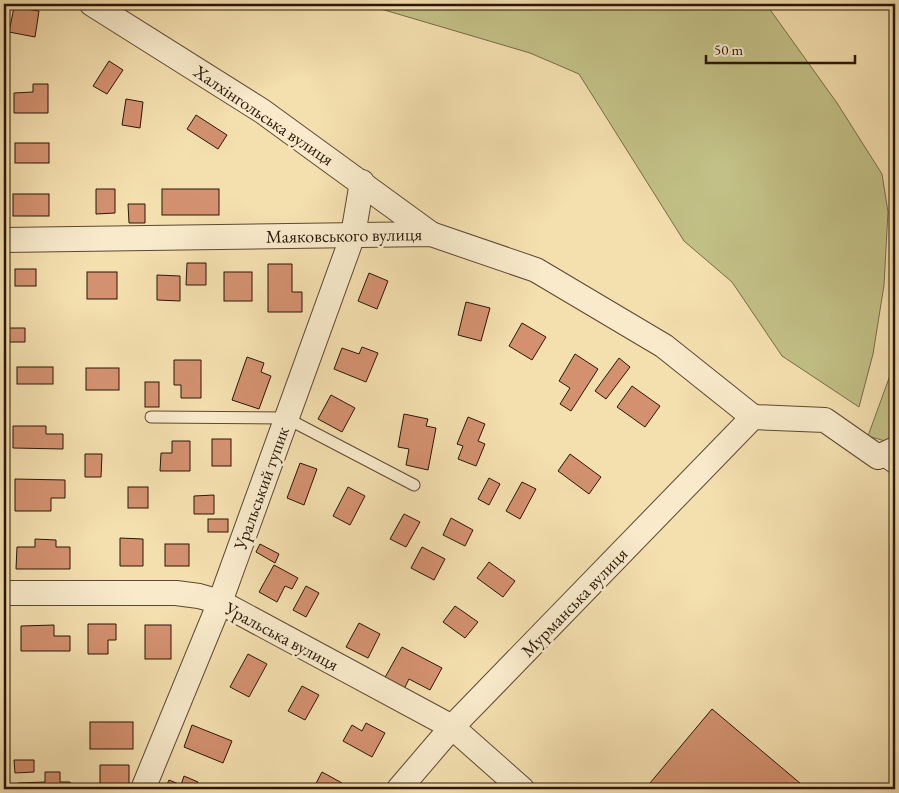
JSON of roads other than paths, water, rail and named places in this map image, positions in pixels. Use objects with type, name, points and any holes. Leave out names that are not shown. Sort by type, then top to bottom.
[{"type":"street","name":"Халхінгольська вулиця","points":[[92,4],[262,111],[431,234]]},
{"type":"street","name":"Уральський тупик","points":[[143,789],[220,602],[353,235],[362,182]]},
{"type":"street","name":"Маяковського вулиця","points":[[4,240],[431,234],[536,270],[664,346],[753,417]]},
{"type":"street","points":[[753,417],[825,420],[890,458]]},
{"type":"street","name":"Мурманська вулиця","points":[[399,789],[452,727],[753,417]]},
{"type":"street","name":"Уральська вулиця","points":[[4,593],[176,593],[199,596],[220,602],[452,727],[522,789]]},
{"type":"lane","points":[[151,417],[286,418],[414,485]]}]
